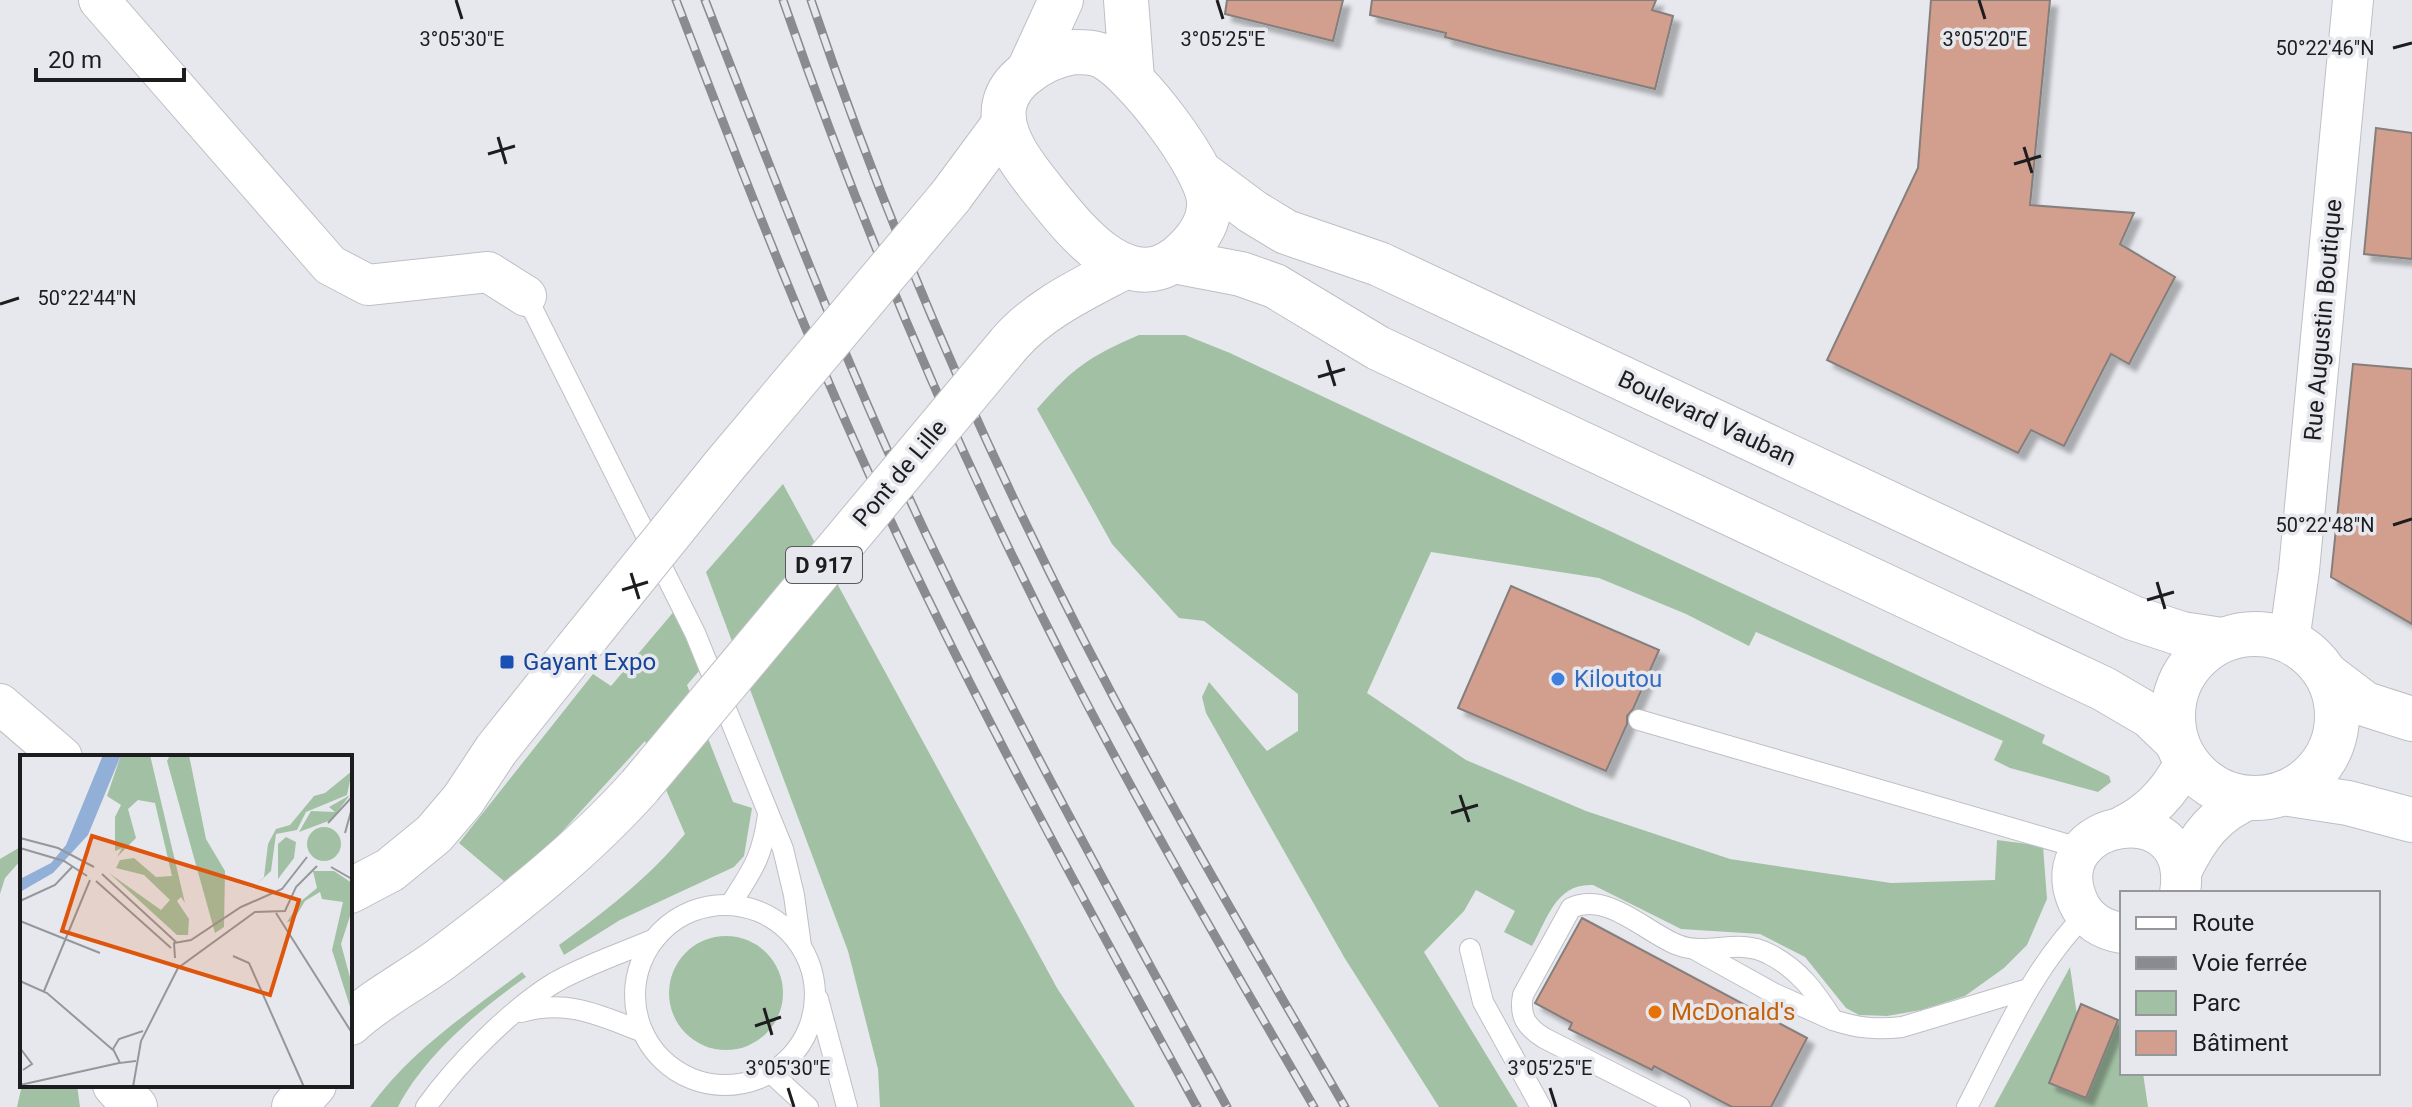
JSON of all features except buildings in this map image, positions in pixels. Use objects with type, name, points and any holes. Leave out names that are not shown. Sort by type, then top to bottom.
[{"type":"main road","points":[[1028,72],[1061,0]]},
{"type":"main road","points":[[1126,0],[1132,79]]},
{"type":"main road","points":[[1083,52],[1104,57],[1132,79],[1192,155],[1202,174],[1209,199],[1209,214],[1195,241],[1173,261],[1149,269],[1126,266],[1100,253],[1075,230],[1023,165],[1012,148],[1004,124],[1004,106],[1015,83],[1058,55],[1083,52]]},
{"type":"main road","points":[[352,890],[390,870],[434,834],[463,800],[496,750],[575,651],[724,466],[950,197],[1004,124]]},
{"type":"main road","name":"Boulevard Vauban","points":[[1202,174],[1261,218],[1286,232],[1379,264],[2133,618],[2182,634],[2222,640]]},
{"type":"main road","points":[[1173,261],[1256,278],[1292,294],[1378,348],[2104,689],[2150,716],[2182,751],[2196,773],[2221,791],[2348,803],[2412,820]]},
{"type":"main road","name":"Pont de Lille","points":[[352,1022],[442,958],[590,839],[640,786],[1021,329],[1053,306],[1126,266]]},
{"type":"main road","points":[[2182,751],[2173,707],[2184,674],[2201,655],[2222,640],[2256,634],[2289,641],[2317,661],[2327,675],[2337,705],[2338,721],[2330,752],[2310,777],[2297,787],[2267,796]]},
{"type":"main road","points":[[2327,675],[2365,704],[2412,719]]},
{"type":"main road","points":[[110,1107],[114,1087]]},
{"type":"main road","points":[[116,1087],[135,1107]]},
{"type":"main road","points":[[294,1107],[312,1087]]},
{"type":"street","points":[[99,0],[330,265],[368,285],[488,272],[526,296]]},
{"type":"street","name":"Rue Augustin Boutique","points":[[2289,641],[2301,554],[2353,0]]},
{"type":"street","points":[[22,730],[59,755]]},
{"type":"street","points":[[2120,933],[2104,929],[2086,914],[2079,904],[2074,870],[2083,849],[2100,833],[2123,826],[2151,809],[2179,774],[2182,751]]},
{"type":"street","points":[[2180,882],[2197,840],[2215,818],[2236,804],[2267,796]]},
{"type":"street","points":[[2123,826],[2156,834],[2173,850],[2180,882]]},
{"type":"lane","points":[[526,296],[695,633],[783,849],[801,946]]},
{"type":"lane","points":[[1639,720],[2083,849]]},
{"type":"lane","points":[[730,905],[757,864],[764,846],[768,815]]},
{"type":"lane","points":[[1680,1107],[1529,1029],[1521,1007],[1523,995],[1571,908],[1582,903],[1594,903],[1609,908],[1678,946],[1694,949],[1733,945],[1756,948],[1797,973],[1815,990],[1833,1020]]},
{"type":"lane","points":[[815,986],[809,1030],[793,1054],[771,1073],[730,1085],[694,1080],[664,1061],[651,1048],[636,1005],[641,963],[655,939],[676,919],[716,905],[744,907],[770,917],[782,925],[808,959],[847,1107]]},
{"type":"lane","points":[[1967,1107],[2028,989],[2086,914]]},
{"type":"lane","points":[[426,1107],[467,1058],[557,981],[655,939]]},
{"type":"lane","points":[[1470,949],[1483,1002],[1541,1107]]},
{"type":"lane","points":[[1694,949],[1775,994],[1857,1028],[1881,1030],[1902,1027],[2028,989]]},
{"type":"lane","points":[[517,1013],[541,1006],[576,1008],[643,1032]]},
{"type":"lane","points":[[771,1073],[808,1107]]},
{"type":"green space","points":[[1139,335],[1185,335],[1230,353],[2045,735],[2042,743],[2109,776],[2111,782],[2098,792],[2010,768],[1994,760],[2003,741],[1756,632],[1749,646],[1686,614],[1599,578],[1431,552],[1367,693],[1466,760],[1586,811],[1730,859],[1891,883],[1995,880],[1997,840],[2043,846],[2047,899],[2027,945],[2004,968],[1965,996],[1921,1010],[1887,1016],[1859,1015],[1846,1008],[1805,957],[1760,934],[1681,929],[1593,885],[1580,886],[1562,896],[1532,946],[1504,932],[1515,911],[1476,890],[1464,911],[1424,952],[1518,1107],[1439,1107],[1344,957],[1206,713],[1202,697],[1209,682],[1267,751],[1298,731],[1298,694],[1204,621],[1179,618],[1112,544],[1037,409],[1082,365]]},
{"type":"green space","points":[[783,484],[1057,988],[1135,1107],[880,1107],[878,1069],[848,951],[706,572]]},
{"type":"green space","points":[[676,609],[699,671],[687,685],[733,802],[752,808],[744,856],[734,867],[620,920],[564,955],[559,945],[626,893],[685,834],[645,741],[549,846],[505,882],[459,843],[593,674],[611,686]]},
{"type":"green space","points":[[20,847],[20,861],[5,878],[0,894],[0,859]]},
{"type":"green space","points":[[726,936],[748,940],[767,952],[779,971],[783,993],[779,1015],[767,1034],[748,1046],[726,1050],[704,1046],[685,1034],[673,1015],[669,993],[673,971],[685,952],[704,940]]},
{"type":"green space","points":[[2070,967],[2077,1015],[2050,1083],[2086,1098],[2118,1020],[2120,1075],[2143,1075],[2148,1107],[1994,1107]]},
{"type":"green space","points":[[522,972],[526,977],[472,1019],[438,1052],[398,1107],[370,1107],[421,1050]]},
{"type":"green space","points":[[22,1087],[77,1087],[80,1107],[17,1107]]},
{"type":"railway","points":[[676,0],[786,279],[895,530],[977,697],[1197,1107]]},
{"type":"railway","points":[[705,0],[786,208],[902,484],[1040,761],[1227,1107]]},
{"type":"railway","points":[[783,0],[881,260],[993,515],[1132,789],[1314,1107]]},
{"type":"railway","points":[[811,0],[884,199],[1010,491],[1155,774],[1345,1107]]},
{"type":"place","name":"Gayant Expo","points":[[507,662]]},
{"type":"place","name":"Kiloutou","points":[[1558,679]]},
{"type":"place","name":"McDonald's","points":[[1655,1012]]}]
